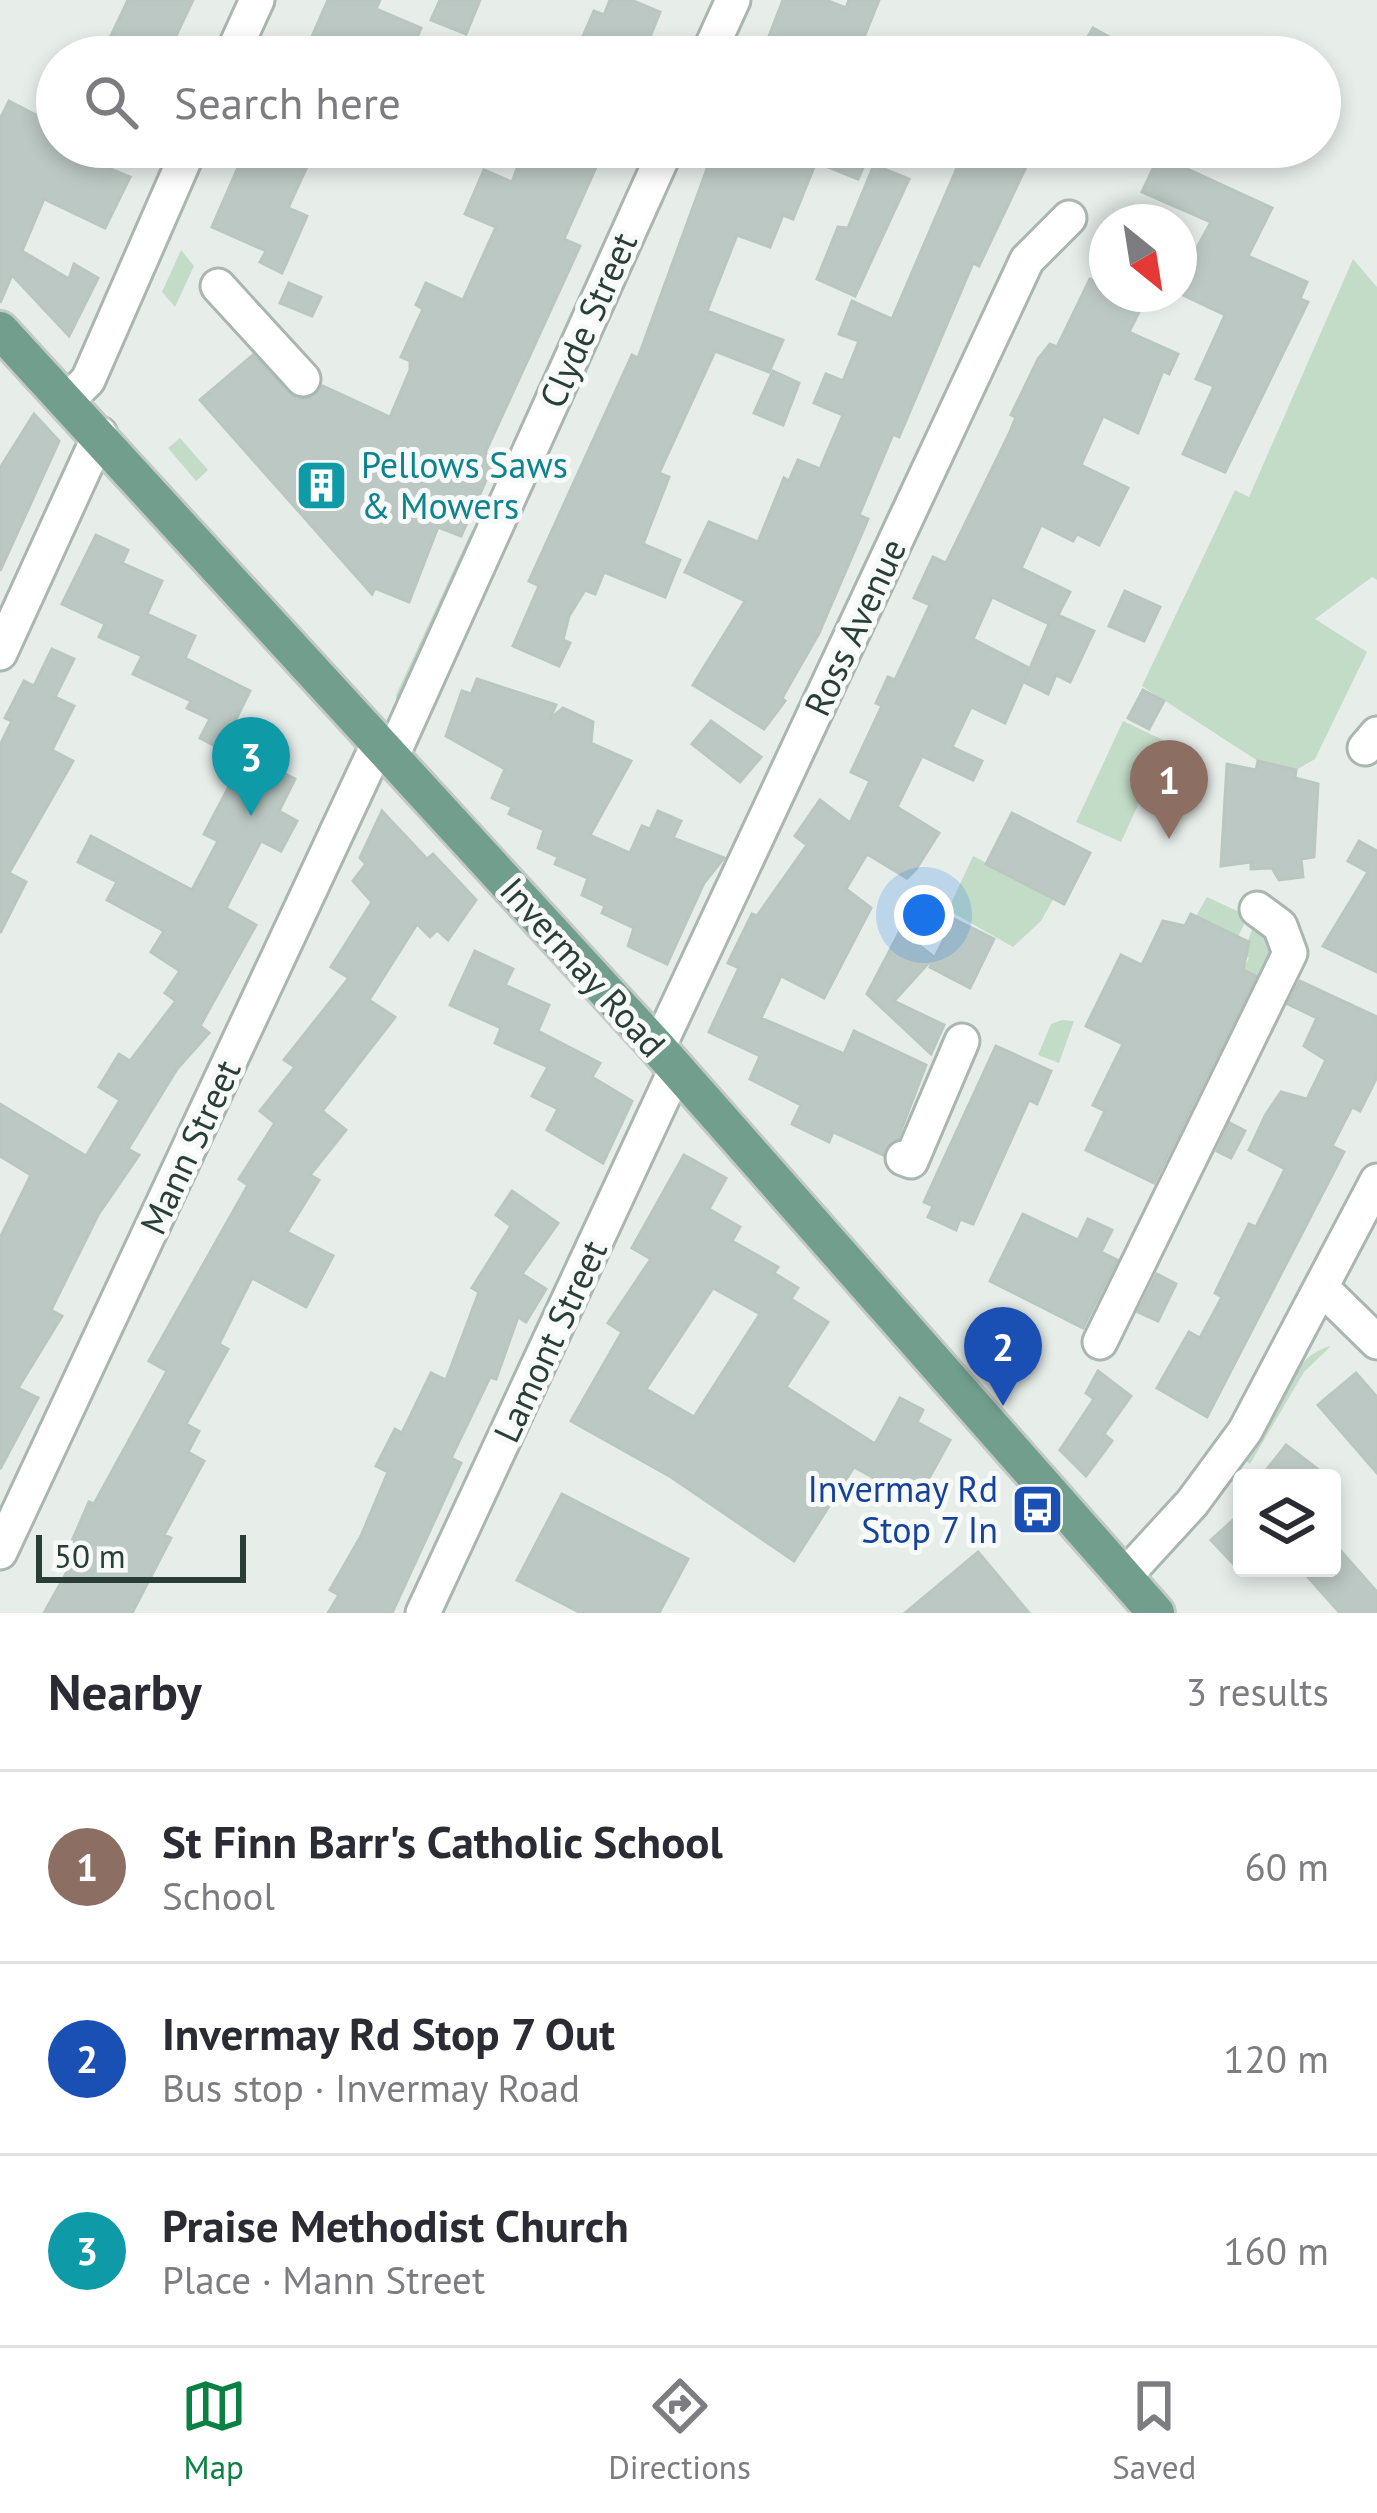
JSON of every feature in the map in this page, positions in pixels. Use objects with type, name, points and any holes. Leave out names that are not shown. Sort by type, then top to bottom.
[{"type":"main road","name":"Invermay Road","points":[[0,330],[667,1059],[1156,1613]]},
{"type":"street","points":[[241,36],[257,0]]},
{"type":"street","points":[[717,36],[733,0]]},
{"type":"street","points":[[68,400],[88,380],[181,168]]},
{"type":"street","name":"Clyde Street","points":[[386,749],[657,168]]},
{"type":"street","name":"Ross Avenue","points":[[667,1059],[1027,260],[1069,218]]},
{"type":"street","points":[[218,286],[303,379]]},
{"type":"street","points":[[0,653],[100,434]]},
{"type":"street","name":"Mann Street","points":[[0,1552],[386,749]]},
{"type":"street","points":[[1100,1342],[1290,953],[1280,926],[1257,909]]},
{"type":"street","points":[[903,1158],[911,1161],[962,1041]]},
{"type":"street","name":"Lamont Street","points":[[423,1613],[667,1059]]},
{"type":"street","points":[[1124,1577],[1192,1503],[1245,1431],[1324,1290],[1377,1181]]},
{"type":"street","points":[[1324,1290],[1377,1342]]},
{"type":"green space","points":[[181,250],[194,266],[175,307],[162,292]]},
{"type":"green space","points":[[1353,259],[1377,287],[1377,580],[1372,577],[1315,619],[1367,652],[1315,759],[1296,770],[1258,761],[1142,686],[1235,490],[1249,497]]},
{"type":"green space","points":[[180,438],[208,470],[196,481],[168,448]]},
{"type":"green space","points":[[472,530],[477,532],[396,705],[396,695]]},
{"type":"green space","points":[[1123,721],[1167,742],[1121,842],[1076,822]]},
{"type":"green space","points":[[973,856],[1054,898],[1041,921],[1013,947],[948,910]]},
{"type":"green space","points":[[1207,897],[1248,916],[1238,937],[1220,933],[1196,916]]},
{"type":"green space","points":[[1256,919],[1273,934],[1273,973],[1263,968],[1258,977],[1243,969],[1249,958],[1243,954]]},
{"type":"green space","points":[[1074,1021],[1059,1063],[1038,1055],[1051,1024]]},
{"type":"green space","points":[[1331,1346],[1304,1372],[1250,1464],[1246,1461],[1292,1377],[1304,1362]]},
{"type":"building","points":[[128,0],[193,0],[176,36],[111,36]]},
{"type":"building","points":[[328,0],[380,0],[376,9],[421,28],[418,36],[312,36]]},
{"type":"building","points":[[440,0],[480,0],[466,34],[431,20]]},
{"type":"building","points":[[610,0],[631,0],[660,12],[650,36],[583,36],[594,11],[604,15]]},
{"type":"building","points":[[783,0],[826,0],[846,8],[849,0],[879,0],[864,36],[769,36]]},
{"type":"building","points":[[9,101],[36,115],[36,168],[108,168],[130,177],[105,228],[44,199],[22,251],[69,279],[74,264],[98,278],[69,336],[12,275],[0,303],[0,119]]},
{"type":"building","points":[[238,168],[306,168],[288,208],[307,216],[282,273],[260,262],[266,251],[212,227]]},
{"type":"building","points":[[517,168],[596,168],[564,239],[580,246],[485,453],[496,458],[461,536],[438,527],[409,602],[375,588],[372,594],[200,400],[253,355],[296,399],[309,399],[323,386],[390,417],[410,370],[410,361],[401,357],[423,309],[416,305],[426,283],[463,300],[496,227],[465,214],[484,170],[512,182]]},
{"type":"building","points":[[707,168],[814,168],[793,219],[783,215],[770,247],[737,235],[707,311],[783,340],[769,372],[715,351],[659,473],[669,477],[643,544],[680,560],[665,597],[604,572],[595,594],[585,590],[569,616],[563,640],[570,643],[559,666],[513,646],[539,586],[529,581],[632,355],[638,358]]},
{"type":"building","points":[[831,168],[863,168],[858,179]]},
{"type":"building","points":[[873,168],[909,179],[855,296],[817,279],[838,227],[848,228]]},
{"type":"building","points":[[957,168],[1026,168],[979,266],[973,263],[899,437],[893,434],[859,515],[868,519],[819,633],[782,698],[785,701],[764,729],[693,685],[745,601],[685,572],[709,522],[758,542],[784,478],[789,481],[798,460],[820,469],[843,415],[814,403],[826,374],[843,381],[859,341],[839,334],[852,301],[892,319]]},
{"type":"building","points":[[1153,168],[1185,168],[1272,208],[1248,256],[1307,282],[1300,299],[1308,302],[1225,472],[1183,454],[1214,386],[1196,379],[1225,315],[1197,302],[1197,248],[1211,222],[1197,216],[1197,204],[1170,204],[1142,192]]},
{"type":"building","points":[[1089,281],[1089,312],[1139,312],[1129,332],[1178,354],[1169,374],[1163,371],[1138,433],[1103,416],[1081,465],[1128,488],[1099,545],[1077,534],[1073,541],[1041,525],[1021,568],[1070,592],[1058,615],[1094,631],[1070,682],[1056,675],[1048,694],[1024,682],[1049,624],[992,597],[973,639],[1029,668],[1005,723],[971,707],[952,747],[982,761],[973,780],[922,756],[897,807],[939,833],[907,878],[867,854],[846,889],[871,908],[824,998],[781,976],[761,1018],[844,1054],[854,1031],[926,1065],[898,1138],[883,1155],[833,1132],[829,1142],[792,1124],[801,1105],[750,1079],[760,1056],[709,1032],[739,968],[728,963],[752,914],[757,916],[807,845],[795,836],[820,800],[850,823],[870,781],[851,772],[882,706],[876,703],[888,677],[895,680],[930,605],[914,598],[933,557],[946,563],[1009,434],[1016,417],[1011,415],[1038,359],[1050,344],[1057,347]]},
{"type":"building","points":[[289,283],[321,297],[312,316],[280,303]]},
{"type":"building","points":[[773,371],[799,383],[783,425],[754,413]]},
{"type":"building","points":[[34,414],[59,441],[0,571],[0,468]]},
{"type":"building","points":[[96,535],[128,550],[122,563],[162,581],[147,614],[195,636],[185,658],[250,691],[221,749],[200,738],[210,719],[187,708],[191,701],[133,674],[142,656],[99,637],[105,624],[62,604]]},
{"type":"building","points":[[1125,591],[1160,607],[1144,641],[1109,626]]},
{"type":"building","points":[[52,649],[74,659],[55,697],[74,706],[52,750],[73,761],[9,873],[26,882],[0,933],[0,745],[12,721],[5,718],[24,681],[34,686]]},
{"type":"building","points":[[477,679],[556,705],[549,720],[563,708],[593,722],[591,743],[631,761],[590,835],[630,853],[642,826],[650,829],[658,811],[681,821],[673,838],[724,858],[704,883],[667,964],[628,946],[634,928],[602,913],[605,906],[582,895],[588,878],[555,864],[558,857],[538,848],[544,830],[509,814],[512,807],[492,798],[505,769],[446,736],[462,691],[471,694]]},
{"type":"building","points":[[1143,690],[1164,701],[1149,729],[1128,718]]},
{"type":"building","points":[[711,721],[761,757],[740,782],[692,744]]},
{"type":"building","points":[[246,754],[295,779],[279,811],[297,821],[281,851],[261,841],[226,908],[256,925],[200,1026],[209,1033],[177,1069],[128,1149],[139,1155],[98,1215],[51,1310],[62,1316],[18,1388],[38,1398],[0,1469],[0,1238],[31,1175],[0,1156],[0,1104],[86,1156],[120,1100],[99,1087],[119,1054],[130,1061],[176,1001],[165,993],[180,971],[151,952],[164,931],[107,900],[117,882],[78,862],[91,836],[192,890],[218,841],[204,834]]},
{"type":"building","points":[[1258,761],[1296,770],[1295,778],[1318,784],[1314,857],[1301,859],[1303,877],[1279,880],[1272,868],[1251,869],[1251,862],[1221,866],[1227,764],[1256,770]]},
{"type":"building","points":[[382,811],[427,859],[433,854],[476,900],[448,940],[437,930],[430,937],[417,924],[369,1000],[395,1017],[322,1111],[346,1130],[310,1175],[319,1180],[287,1232],[333,1256],[306,1307],[252,1278],[219,1344],[228,1349],[186,1424],[199,1431],[188,1452],[204,1461],[164,1535],[171,1538],[132,1613],[44,1613],[82,1545],[72,1541],[89,1502],[94,1504],[167,1371],[149,1361],[248,1185],[239,1179],[275,1123],[260,1111],[295,1067],[284,1060],[349,978],[331,967],[372,902],[353,881],[366,864],[360,858]]},
{"type":"building","points":[[1012,813],[1090,853],[1064,904],[986,864]]},
{"type":"building","points":[[1359,841],[1377,851],[1377,972],[1323,946],[1368,872],[1348,861]]},
{"type":"building","points":[[1191,914],[1249,942],[1243,970],[1256,976],[1154,1183],[1086,1150],[1105,1111],[1093,1105],[1123,1044],[1086,1026],[1121,955],[1142,965],[1163,921],[1185,926]]},
{"type":"building","points":[[954,919],[994,939],[970,988],[930,967]]},
{"type":"building","points":[[900,931],[934,957],[894,1001],[944,1025],[931,1054],[867,994]]},
{"type":"building","points":[[475,951],[513,969],[505,985],[549,1005],[538,1031],[600,1063],[592,1077],[632,1101],[603,1163],[547,1130],[558,1109],[532,1096],[548,1067],[495,1043],[501,1028],[450,1005]]},
{"type":"building","points":[[1300,981],[1377,1017],[1377,1077],[1360,1111],[1352,1107],[1332,1146],[1344,1152],[1207,1417],[1157,1388],[1189,1332],[1200,1338],[1222,1297],[1215,1293],[1249,1224],[1256,1227],[1285,1169],[1249,1150],[1266,1114],[1281,1092],[1307,1099],[1326,1060],[1304,1046],[1317,1018],[1288,1004]]},
{"type":"building","points":[[996,1046],[1051,1071],[1037,1104],[1029,1100],[973,1224],[960,1219],[956,1230],[928,1217],[933,1206],[924,1202]]},
{"type":"building","points":[[1230,1123],[1245,1131],[1231,1158],[1217,1151]]},
{"type":"building","points":[[684,1155],[726,1178],[709,1209],[740,1227],[732,1241],[778,1267],[774,1273],[798,1288],[791,1299],[828,1322],[786,1387],[875,1444],[900,1398],[923,1410],[917,1422],[950,1440],[923,1489],[910,1482],[903,1494],[854,1467],[794,1561],[671,1477],[571,1421],[622,1332],[608,1323],[651,1259],[632,1248]],"holes":[[[713,1288],[760,1314],[694,1417],[646,1389]]]},
{"type":"building","points":[[512,1191],[558,1223],[522,1274],[546,1289],[526,1322],[518,1317],[496,1379],[490,1377],[451,1458],[461,1463],[392,1613],[328,1613],[339,1595],[330,1590],[361,1536],[388,1472],[376,1466],[395,1429],[402,1433],[431,1373],[446,1380],[479,1292],[472,1288],[511,1226],[496,1215]]},
{"type":"building","points":[[1023,1214],[1078,1240],[1088,1219],[1112,1230],[1101,1252],[1117,1260],[1083,1328],[990,1281]]},
{"type":"building","points":[[1157,1274],[1176,1284],[1158,1321],[1138,1312]]},
{"type":"building","points":[[1098,1371],[1131,1396],[1104,1434],[1112,1441],[1086,1476],[1060,1450],[1094,1399],[1086,1393]]},
{"type":"building","points":[[1356,1373],[1377,1397],[1377,1473],[1318,1405]]},
{"type":"building","points":[[1286,1445],[1317,1469],[1267,1469]]},
{"type":"building","points":[[562,1494],[688,1559],[659,1613],[581,1613],[517,1580]]},
{"type":"building","points":[[1233,1520],[1233,1563],[1211,1540]]},
{"type":"building","points":[[1341,1551],[1377,1592],[1377,1613],[1340,1613],[1308,1577],[1341,1577]]},
{"type":"building","points":[[978,1552],[1029,1613],[905,1613]]},
{"type":"place","name":"Pellows Saws & Mowers","points":[[322,486]]},
{"type":"place","name":"Praise Methodist Church","points":[[251,816]]},
{"type":"place","name":"St Finn Barr's Catholic School","points":[[1169,839]]},
{"type":"place","name":"Invermay Rd Stop 7 Out","points":[[1003,1406]]},
{"type":"place","name":"Invermay Rd Stop 7 In","points":[[1037,1510]]}]
